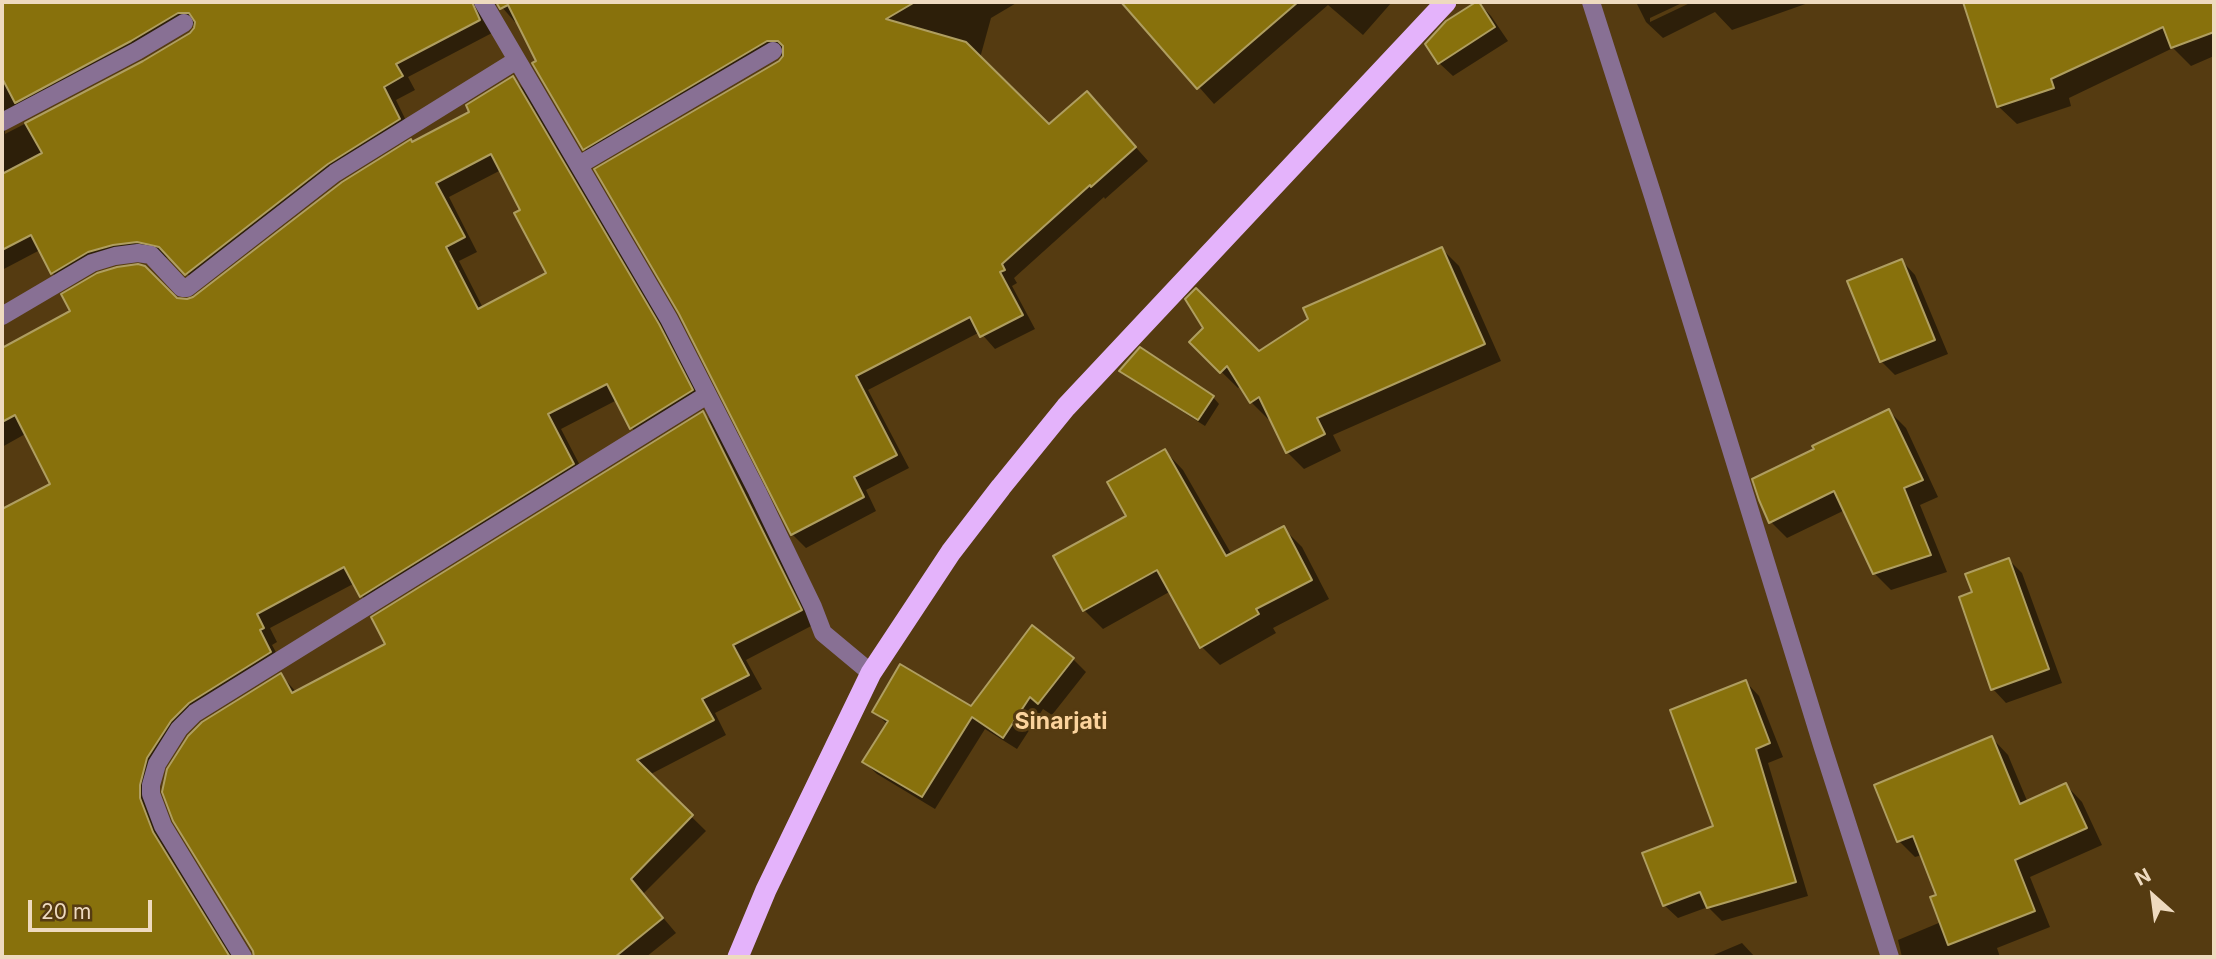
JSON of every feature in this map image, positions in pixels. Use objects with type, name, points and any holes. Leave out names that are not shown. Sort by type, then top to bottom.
[{"type":"highway","points":[[738,957],[766,890],[871,673],[951,552],[1066,407],[1446,2]]},
{"type":"street","points":[[483,2],[669,319],[757,491],[823,633],[871,673]]},
{"type":"street","points":[[1591,2],[1890,957]]},
{"type":"street","points":[[2,122],[137,51],[184,23]]},
{"type":"street","points":[[579,165],[773,51]]},
{"type":"street","points":[[2,317],[92,263],[115,256],[138,253],[151,255],[182,288],[187,288],[335,173],[517,60]]},
{"type":"street","points":[[243,957],[163,826],[151,794],[157,764],[180,729],[206,706],[707,395]]},
{"type":"building","points":[[2,2],[472,2],[480,20],[396,64],[403,76],[384,87],[400,119],[328,164],[185,275],[159,247],[137,242],[88,252],[51,274],[31,235],[2,250],[2,174],[42,153],[25,123],[143,61],[190,33],[195,22],[189,13],[178,13],[15,103],[2,78]]},
{"type":"building","points":[[496,2],[915,2],[886,19],[966,42],[1049,124],[1087,91],[1136,147],[1002,264],[1005,270],[1000,272],[1023,315],[980,337],[970,317],[856,376],[897,455],[854,477],[864,497],[791,535],[679,314],[594,169],[779,61],[783,56],[783,46],[778,41],[767,41],[583,150],[532,63],[536,61],[508,5],[500,9]]},
{"type":"building","points":[[1121,2],[1298,2],[1197,89]]},
{"type":"building","points":[[1479,2],[1495,27],[1438,64],[1425,44],[1446,21]]},
{"type":"building","points":[[1963,2],[2214,2],[2214,32],[2171,48],[2163,27],[2051,79],[2054,88],[1997,107]]},
{"type":"building","points":[[513,76],[659,324],[693,390],[630,429],[607,384],[548,414],[574,464],[360,597],[344,567],[257,614],[264,628],[260,630],[271,652],[189,703],[171,721],[147,758],[140,785],[140,798],[153,832],[230,957],[2,957],[2,509],[50,484],[15,415],[2,422],[2,348],[70,311],[61,294],[97,273],[117,267],[138,264],[145,266],[177,298],[193,297],[342,182],[411,139],[412,142],[469,112],[466,105]],"holes":[[[491,154],[520,210],[514,213],[546,273],[478,309],[446,247],[465,237],[436,183]]]},
{"type":"building","points":[[1442,247],[1485,344],[1317,418],[1325,434],[1286,453],[1259,397],[1250,403],[1227,366],[1220,373],[1189,342],[1203,328],[1185,299],[1196,288],[1259,351],[1308,319],[1303,308]]},
{"type":"building","points":[[1902,259],[1935,340],[1880,362],[1847,281]]},
{"type":"building","points":[[1140,347],[1214,396],[1198,420],[1119,371]]},
{"type":"building","points":[[1889,409],[1923,480],[1904,488],[1931,555],[1873,574],[1834,491],[1769,523],[1752,479]]},
{"type":"building","points":[[703,411],[802,610],[733,645],[749,675],[702,699],[714,720],[637,760],[693,815],[631,879],[663,918],[615,957],[254,957],[253,951],[173,821],[162,792],[167,769],[188,736],[202,722],[281,673],[292,693],[385,644],[371,617]]},
{"type":"building","points":[[1165,449],[1226,556],[1284,526],[1312,580],[1256,609],[1259,614],[1200,648],[1157,570],[1083,611],[1053,556],[1126,516],[1107,482]]},
{"type":"building","points":[[2009,558],[2049,669],[1991,690],[1959,597],[1972,592],[1965,574]]},
{"type":"building","points":[[1032,625],[1074,658],[1038,704],[1030,697],[1003,738],[972,717],[922,797],[862,762],[888,721],[872,712],[900,664],[971,706]]},
{"type":"building","points":[[1746,680],[1770,743],[1756,749],[1796,882],[1707,908],[1700,892],[1663,906],[1642,853],[1713,826],[1670,710]]},
{"type":"building","points":[[1992,736],[2020,804],[2066,783],[2087,828],[2015,860],[2035,911],[1948,945],[1930,897],[1936,895],[1913,836],[1897,842],[1874,785]]},
{"type":"district","name":"Sinarjati","points":[[1061,722]]}]
